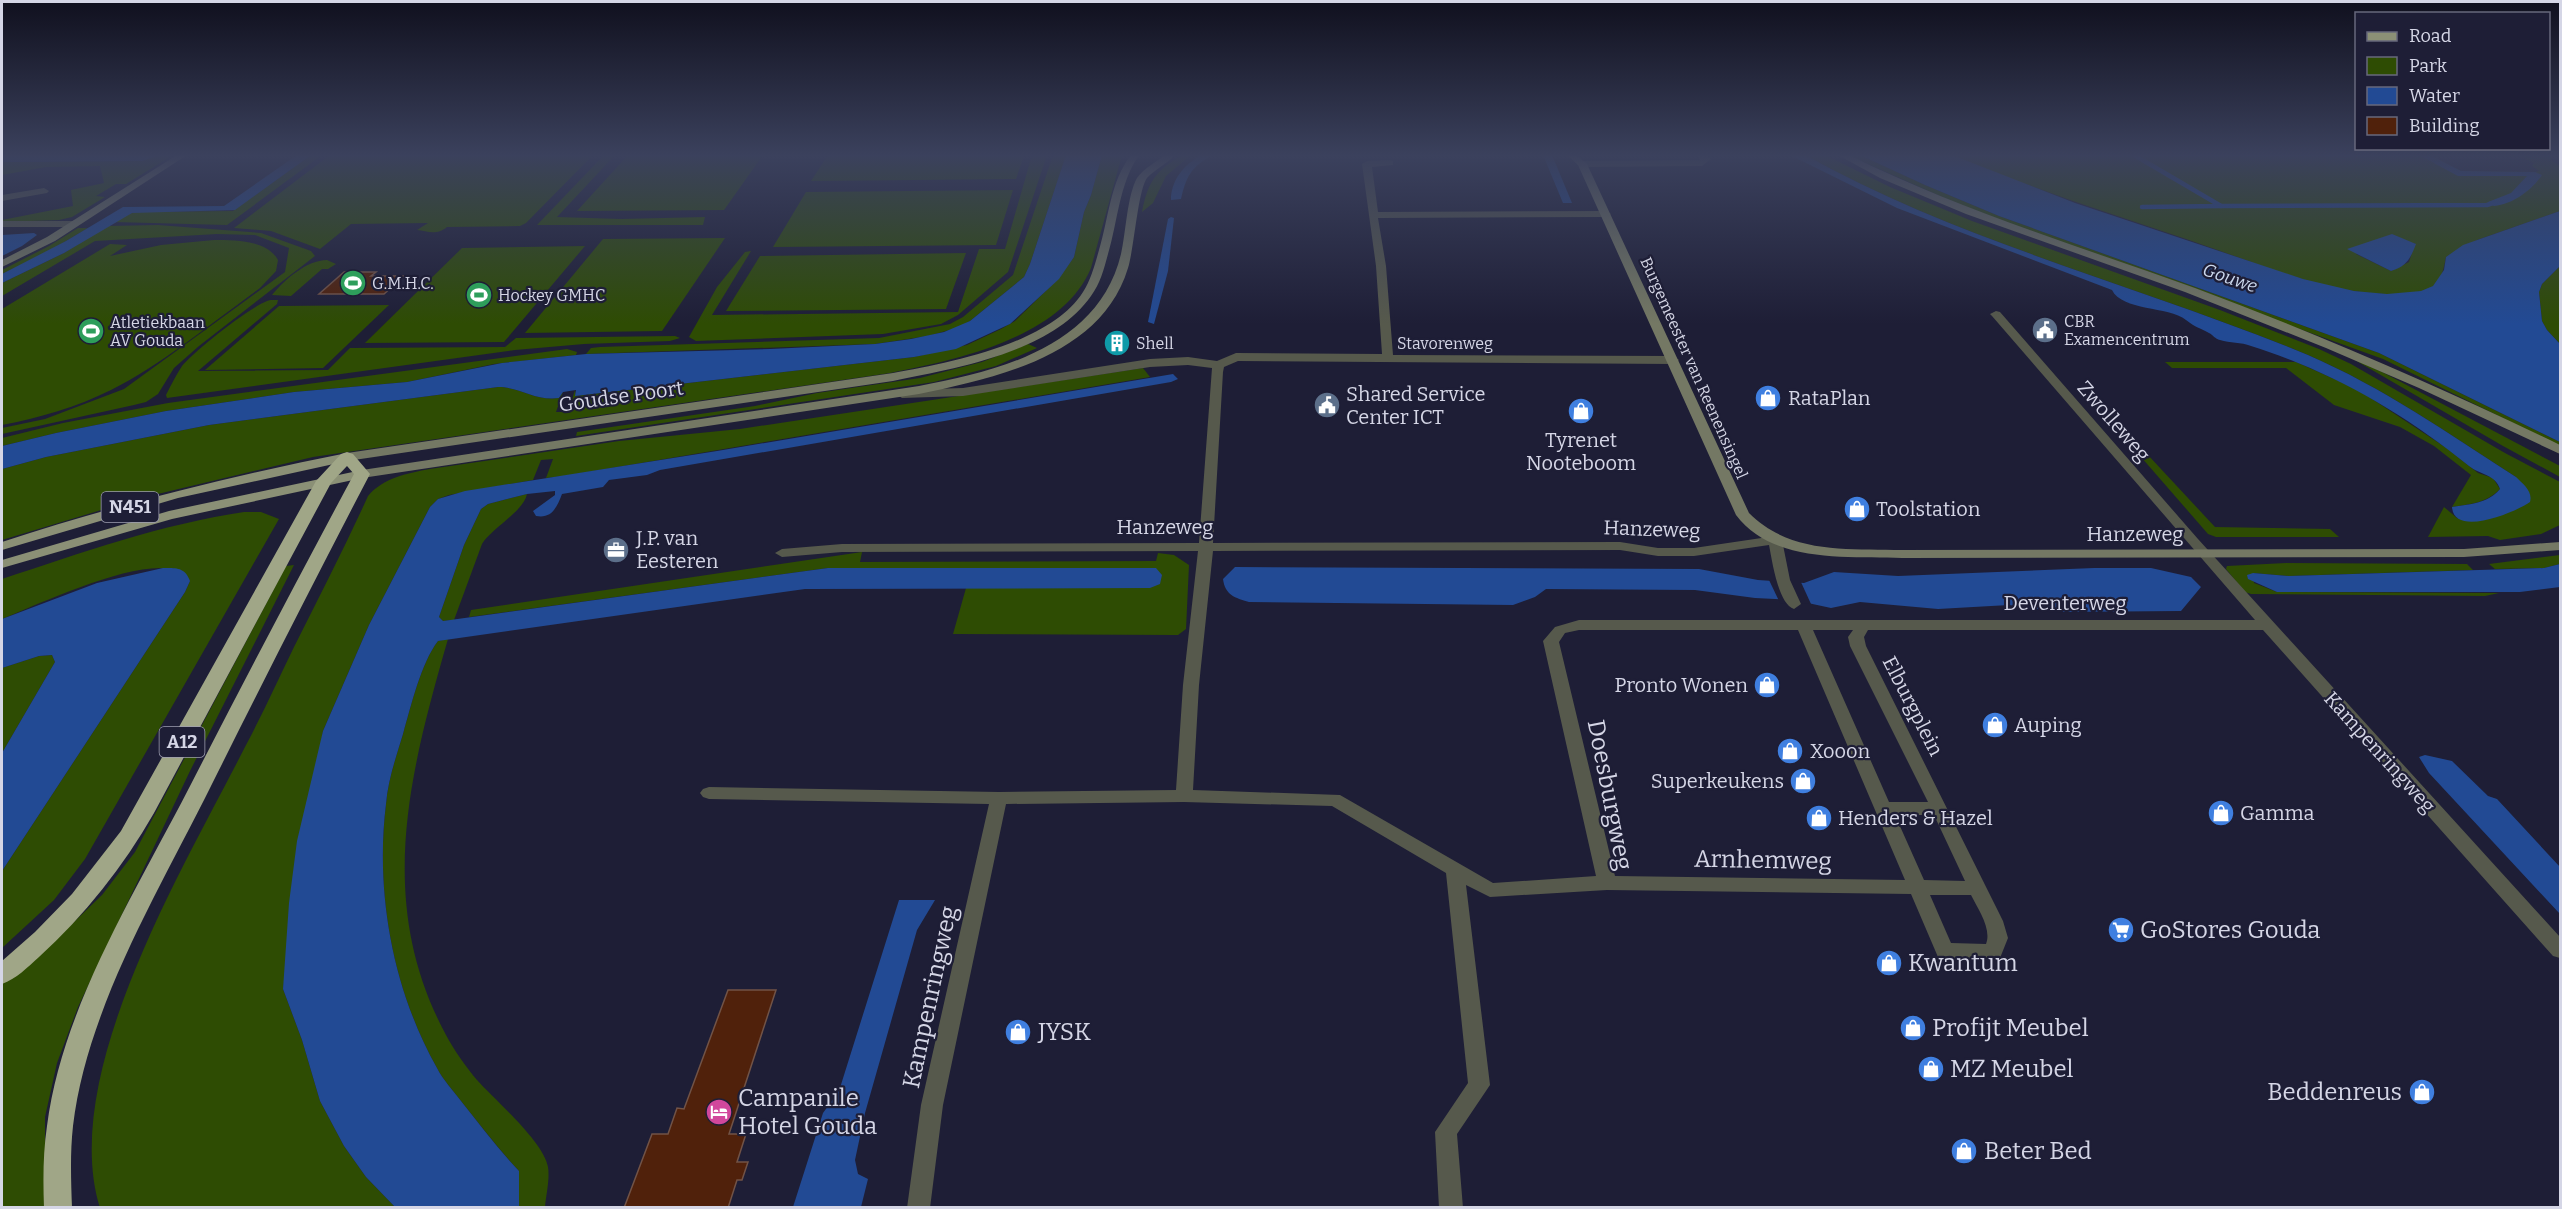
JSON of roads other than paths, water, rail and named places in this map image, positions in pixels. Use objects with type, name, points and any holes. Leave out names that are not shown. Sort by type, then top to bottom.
[{"type":"highway","name":"A12","points":[[2,974],[63,920],[118,853],[148,803],[324,481],[355,466]]},
{"type":"highway","name":"A12","points":[[58,1208],[56,1163],[64,1105],[77,1049],[102,982],[355,466]]},
{"type":"main road","points":[[2,264],[30,250],[93,211]]},
{"type":"main road","name":"Goudse Poort","points":[[2,564],[169,515],[324,481],[355,466],[589,421],[893,377],[955,364],[1005,349],[1043,330],[1072,310],[1087,295],[1107,243],[1114,211]]},
{"type":"main road","name":"Goudse Poort","points":[[2,546],[154,500],[261,474],[587,440],[893,394],[960,381],[1008,367],[1048,349],[1090,321],[1102,310],[1120,277],[1133,211]]},
{"type":"main road","points":[[1968,211],[2188,290],[2380,365],[2454,397],[2560,450]]},
{"type":"main road","name":"Burgemeester van Reenensingel","points":[[1606,214],[1743,515],[1756,529],[1775,540]]},
{"type":"main road","points":[[2380,365],[2560,461]]},
{"type":"main road","name":"Hanzeweg","points":[[2518,549],[2560,539]]},
{"type":"main road","name":"Hanzeweg","points":[[1775,540],[1802,547],[1902,554],[2453,553],[2560,546]]},
{"type":"street","points":[[1388,359],[1381,266],[1372,214],[1606,214]]},
{"type":"street","points":[[2,224],[73,224]]},
{"type":"street","name":"Zwolleweg","points":[[1996,314],[2202,553]]},
{"type":"street","name":"Stavorenweg","points":[[998,387],[1150,363],[1188,361],[1219,365],[1236,357],[1673,360]]},
{"type":"street","points":[[1184,796],[1191,685],[1206,546],[1216,372],[1219,365]]},
{"type":"street","name":"Goudse Poort","points":[[893,394],[963,392],[998,387]]},
{"type":"street","points":[[1775,540],[1783,580],[1794,604]]},
{"type":"street","name":"Hanzeweg","points":[[782,553],[842,548],[1206,546],[1620,546],[1658,552],[1694,552],[1775,540]]},
{"type":"street","name":"Kampenringweg","points":[[2202,553],[2560,950]]},
{"type":"street","name":"Elburgplein","points":[[1803,624],[1945,951],[1993,952],[1998,938],[1977,888],[1858,646],[1856,637],[1864,624]]},
{"type":"street","name":"Deventerweg","points":[[1864,624],[2267,625]]},
{"type":"street","name":"Doesburgweg","points":[[1455,869],[1490,890],[1607,883],[1551,640],[1560,630],[1579,625],[1864,624]]},
{"type":"street","points":[[710,794],[999,798],[1184,796],[1334,800],[1348,806],[1455,869],[1479,1085],[1446,1132],[1451,1208]]},
{"type":"street","name":"Kampenringweg","points":[[918,1208],[932,1105],[999,798]]},
{"type":"street","points":[[1884,808],[1940,809]]},
{"type":"street","name":"Arnhemweg","points":[[1607,883],[1918,888]]},
{"type":"street","points":[[1918,888],[1977,888]]},
{"type":"water","points":[[116,211],[186,211],[132,213],[64,253],[2,283],[2,274],[66,241]]},
{"type":"water","points":[[1047,211],[1084,211],[1074,257],[1059,279],[1010,324],[956,349],[914,357],[575,396],[576,390],[563,392],[559,398],[542,398],[514,389],[498,387],[209,425],[46,457],[2,469],[2,446],[166,411],[294,392],[407,382],[502,363],[586,354],[770,349],[875,344],[911,339],[944,332],[970,321],[1024,277]]},
{"type":"water","points":[[1906,211],[1921,211],[1990,239],[2182,307],[2308,355],[2362,381],[2516,477],[2529,491],[2530,502],[2486,520],[2463,521],[2455,516],[2452,507],[2490,498],[2500,489],[2498,484],[2387,408],[2344,384],[2298,363],[2247,345],[2218,339],[2168,312],[2125,302],[2112,290]]},
{"type":"water","name":"Gouwe","points":[[1988,211],[2100,211],[2303,279],[2354,291],[2387,294],[2421,291],[2433,286],[2444,270],[2446,257],[2463,245],[2560,211],[2560,266],[2542,284],[2539,292],[2542,321],[2560,344],[2560,442],[2379,353]]},
{"type":"water","points":[[1174,218],[1168,271],[1154,324],[1148,322],[1168,219]]},
{"type":"water","points":[[34,233],[37,235],[2,256],[2,235]]},
{"type":"water","points":[[2392,234],[2416,244],[2407,261],[2401,267],[2391,271],[2347,249]]},
{"type":"water","points":[[1173,374],[1178,379],[1171,382],[609,480],[603,487],[562,494],[556,507],[546,516],[536,516],[533,511],[555,495],[555,491],[527,494],[488,504],[481,509],[464,545],[439,617],[443,621],[828,568],[1156,568],[1162,575],[1160,584],[1150,588],[805,589],[438,641],[426,661],[417,685],[389,786],[383,838],[386,906],[399,974],[422,1038],[445,1081],[519,1171],[519,1206],[395,1207],[366,1177],[344,1146],[320,1101],[302,1040],[283,989],[289,903],[297,841],[323,731],[369,625],[430,507],[438,499],[465,491]]},
{"type":"water","points":[[2560,564],[2560,587],[2520,592],[2277,592],[2248,579],[2247,575],[2253,573],[2289,576],[2544,568]]},
{"type":"water","points":[[1235,567],[1699,569],[1758,580],[1804,583],[1834,572],[1898,576],[2094,568],[2151,568],[2191,577],[2201,587],[2181,611],[2060,612],[2009,605],[1938,609],[1860,602],[1831,608],[1794,600],[1755,598],[1695,590],[1546,589],[1535,597],[1513,605],[1249,602],[1231,595],[1224,584],[1223,579]]},
{"type":"water","points":[[163,568],[176,568],[186,573],[190,581],[185,592],[2,871],[2,753],[55,662],[52,655],[39,656],[2,668],[2,619],[97,583]]},
{"type":"water","points":[[2425,755],[2452,761],[2488,796],[2497,799],[2560,867],[2560,914],[2429,773],[2419,757]]},
{"type":"water","points":[[899,900],[935,900],[917,930],[865,1113],[855,1160],[858,1174],[868,1179],[861,1207],[793,1207],[823,1113],[839,1091]]},
{"type":"place","name":"G.M.H.C.","points":[[353,283]]},
{"type":"place","name":"Hockey GMHC","points":[[479,295]]},
{"type":"place","name":"CBR Examencentrum","points":[[2045,330]]},
{"type":"place","name":"Atletiekbaan AV Gouda","points":[[91,331]]},
{"type":"place","name":"Shell","points":[[1117,343]]},
{"type":"place","name":"RataPlan","points":[[1768,398]]},
{"type":"place","name":"Shared Service Center ICT","points":[[1327,405]]},
{"type":"place","name":"Tyrenet Nooteboom","points":[[1581,411]]},
{"type":"place","name":"Toolstation","points":[[1857,509]]},
{"type":"place","name":"J.P. van Eesteren","points":[[616,550]]},
{"type":"place","name":"Pronto Wonen","points":[[1767,685]]},
{"type":"place","name":"Auping","points":[[1995,725]]},
{"type":"place","name":"Xooon","points":[[1790,751]]},
{"type":"place","name":"Superkeukens","points":[[1803,781]]},
{"type":"place","name":"Gamma","points":[[2221,813]]},
{"type":"place","name":"Henders & Hazel","points":[[1819,818]]},
{"type":"place","name":"GoStores Gouda","points":[[2121,930]]},
{"type":"place","name":"Kwantum","points":[[1889,963]]},
{"type":"place","name":"Profijt Meubel","points":[[1913,1028]]},
{"type":"place","name":"JYSK","points":[[1018,1032]]},
{"type":"place","name":"MZ Meubel","points":[[1931,1069]]},
{"type":"place","name":"Beddenreus","points":[[2422,1092]]},
{"type":"place","name":"Campanile Hotel Gouda","points":[[719,1112]]},
{"type":"place","name":"Beter Bed","points":[[1964,1151]]}]
